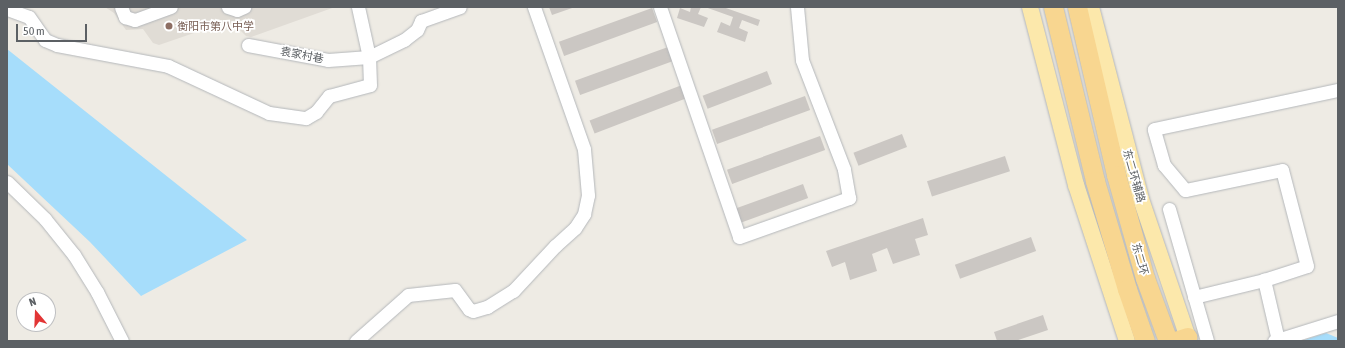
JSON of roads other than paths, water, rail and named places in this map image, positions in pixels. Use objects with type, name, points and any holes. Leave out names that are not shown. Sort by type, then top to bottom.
[{"type":"highway","name":"东二环","points":[[1053,7],[1095,182],[1127,289],[1145,341]]},
{"type":"highway","name":"东二环","points":[[1077,7],[1116,175],[1145,278],[1168,341]]},
{"type":"main road","points":[[1024,7],[1035,31]]},
{"type":"main road","points":[[1030,7],[1076,185],[1127,341]]},
{"type":"main road","points":[[1035,31],[1038,7]]},
{"type":"main road","name":"东二环辅路","points":[[1092,10],[1141,200],[1184,340]]},
{"type":"street","points":[[121,7],[125,17],[135,20],[171,7]]},
{"type":"street","points":[[228,7],[237,10],[244,7]]},
{"type":"street","points":[[7,9],[29,17],[45,40],[57,45],[168,66],[269,113],[306,118],[329,96],[370,85],[369,57],[358,7]]},
{"type":"street","name":"袁家村巷","points":[[248,45],[328,60],[369,57],[404,40],[417,30],[421,21],[460,7]]},
{"type":"street","points":[[356,341],[408,295],[455,290],[469,309],[473,311],[487,307],[513,291],[555,246],[575,228],[584,214],[588,194],[584,149],[534,7]]},
{"type":"street","points":[[660,7],[739,237],[849,198],[844,169],[802,60],[797,7]]},
{"type":"street","points":[[1194,297],[1264,280],[1307,266],[1282,170],[1185,190],[1164,165],[1154,130],[1338,90]]},
{"type":"street","points":[[7,182],[45,219],[74,255],[98,292],[122,341]]},
{"type":"street","points":[[1169,209],[1207,341]]},
{"type":"street","points":[[1264,280],[1276,340],[1338,321]]},
{"type":"water","points":[[7,49],[247,240],[141,296],[90,242],[7,164]]},
{"type":"water","points":[[1326,333],[1338,338],[1338,341],[1301,341]]},
{"type":"place","name":"衡阳市第八中学","points":[[169,26]]}]
